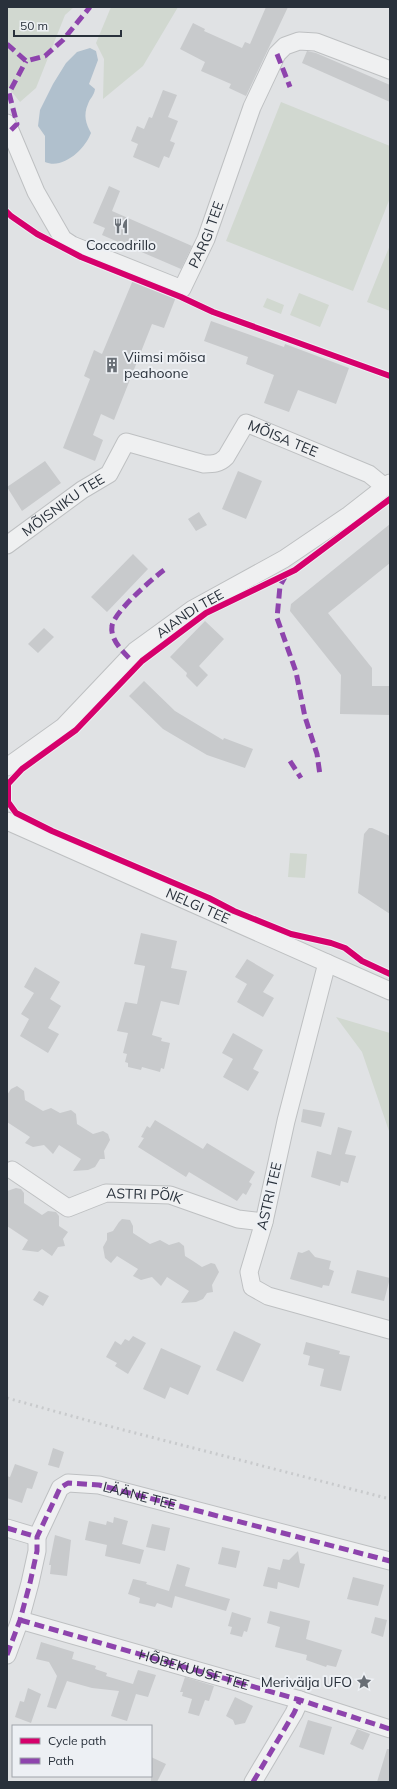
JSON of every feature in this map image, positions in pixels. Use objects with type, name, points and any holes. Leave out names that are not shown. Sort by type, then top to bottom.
[{"type":"street","name":"PARGI TEE","points":[[7,123],[36,192],[63,239],[72,245],[182,289],[206,239],[252,108],[277,54],[285,46],[299,41],[316,42],[390,70]]},
{"type":"street","name":"MÕISA TEE","points":[[126,442],[204,464],[214,464],[222,461],[226,457],[246,423],[369,474],[388,485]]},
{"type":"street","name":"MÕISNIKU TEE","points":[[7,545],[82,490],[109,474],[126,442]]},
{"type":"street","name":"AIANDI TEE","points":[[7,767],[63,727],[135,651],[193,609],[284,559],[349,515],[388,485]]},
{"type":"street","name":"NELGI TEE","points":[[7,821],[390,991]]},
{"type":"street","name":"ASTRI TEE","points":[[327,963],[286,1121],[264,1222],[249,1272],[252,1287],[268,1296],[390,1330]]},
{"type":"street","name":"ASTRI PÕIK","points":[[12,1170],[68,1208],[106,1193],[170,1195],[238,1219],[264,1222]]},
{"type":"street","name":"LÄÄNE TEE","points":[[7,1655],[20,1620],[37,1551],[37,1537],[60,1488],[68,1483],[99,1485],[390,1561]]},
{"type":"street","points":[[7,1528],[37,1537]]},
{"type":"street","name":"HÕBEKUUSE TEE","points":[[20,1620],[300,1700],[390,1729]]},
{"type":"street","points":[[253,1782],[294,1713],[300,1700]]},
{"type":"shaded area","points":[[7,7],[74,7],[65,15],[36,88],[20,102],[7,86]]},
{"type":"shaded area","points":[[111,7],[178,7],[143,66],[103,99],[104,59],[96,43]]},
{"type":"shaded area","points":[[281,102],[390,146],[390,198],[353,291],[226,241]]},
{"type":"shaded area","points":[[390,245],[390,311],[367,302]]},
{"type":"shaded area","points":[[299,293],[329,305],[320,327],[290,315]]},
{"type":"shaded area","points":[[267,298],[284,305],[281,314],[263,307]]},
{"type":"shaded area","points":[[290,853],[307,854],[305,878],[288,877]]},
{"type":"shaded area","points":[[336,1017],[390,1033],[390,1134],[362,1052]]},
{"type":"water","points":[[90,48],[96,51],[98,60],[89,84],[95,89],[86,108],[85,116],[91,133],[79,151],[66,161],[52,164],[45,162],[45,136],[38,126],[40,110],[53,84],[66,63],[77,52]]},
{"type":"building","points":[[266,7],[288,7],[246,96],[229,88],[231,84],[201,71],[205,62],[180,49],[193,23],[205,29],[204,31],[242,48],[245,42],[250,44]]},
{"type":"building","points":[[307,51],[316,53],[390,85],[390,102],[302,63]]},
{"type":"building","points":[[163,90],[177,95],[168,117],[178,121],[170,141],[175,143],[169,158],[164,156],[159,168],[133,157],[138,144],[131,141],[137,126],[144,129],[149,117],[152,118]]},
{"type":"building","points":[[109,186],[120,191],[112,211],[192,246],[181,269],[102,235],[105,228],[93,223]]},
{"type":"building","name":"Viimsi mõisa peahoone","points":[[133,280],[176,297],[164,328],[152,324],[114,420],[101,414],[93,435],[103,440],[95,461],[63,448],[90,379],[84,376],[94,350],[102,354]]},
{"type":"building","points":[[211,321],[284,347],[285,344],[349,368],[336,404],[298,390],[289,412],[264,403],[274,375],[246,364],[248,357],[204,341]]},
{"type":"building","points":[[45,461],[61,483],[22,511],[7,487]]},
{"type":"building","points":[[238,471],[262,481],[246,519],[222,509]]},
{"type":"building","points":[[199,512],[207,525],[196,531],[188,519]]},
{"type":"building","points":[[390,524],[390,563],[328,613],[372,668],[372,686],[390,686],[390,715],[340,714],[341,675],[290,611],[291,604]]},
{"type":"building","points":[[133,554],[148,569],[107,612],[91,597]]},
{"type":"building","points":[[205,621],[224,639],[199,666],[208,675],[197,687],[186,676],[187,673],[170,657]]},
{"type":"building","points":[[44,628],[54,637],[38,653],[28,644]]},
{"type":"building","points":[[144,681],[175,711],[223,740],[224,738],[253,749],[245,768],[207,755],[163,729],[129,696]]},
{"type":"building","points":[[369,828],[390,836],[390,914],[358,893],[364,834]]},
{"type":"building","points":[[141,933],[177,941],[171,968],[187,971],[179,1005],[161,1001],[152,1035],[162,1038],[161,1041],[170,1043],[164,1069],[161,1068],[160,1072],[142,1067],[141,1070],[128,1067],[128,1063],[125,1062],[127,1054],[123,1053],[128,1033],[117,1031],[125,1002],[137,1004],[145,966],[134,964]]},
{"type":"building","points":[[247,959],[274,975],[263,992],[274,998],[263,1017],[237,1002],[247,984],[235,977]]},
{"type":"building","points":[[35,967],[60,982],[50,999],[61,1006],[48,1028],[59,1034],[48,1053],[20,1036],[29,1019],[21,1014],[34,993],[24,987]]},
{"type":"building","points":[[233,1033],[263,1050],[253,1069],[259,1072],[248,1091],[223,1077],[233,1059],[222,1053]]},
{"type":"building","points":[[17,1086],[24,1091],[25,1100],[43,1111],[51,1108],[60,1113],[71,1110],[76,1114],[77,1124],[93,1134],[103,1131],[108,1134],[110,1140],[104,1151],[105,1159],[100,1159],[95,1167],[88,1170],[73,1171],[81,1159],[59,1145],[53,1154],[44,1145],[33,1147],[25,1143],[30,1137],[7,1122],[7,1095],[11,1089]]},
{"type":"building","points":[[303,1109],[325,1113],[321,1127],[301,1122]]},
{"type":"building","points":[[155,1120],[203,1149],[207,1143],[255,1172],[249,1182],[252,1184],[246,1195],[243,1193],[237,1201],[189,1172],[186,1177],[138,1147],[144,1138],[141,1137],[147,1126],[150,1128]]},
{"type":"building","points":[[338,1127],[352,1131],[345,1154],[356,1156],[348,1183],[341,1181],[340,1186],[311,1177],[317,1151],[331,1155]]},
{"type":"building","points":[[16,1188],[21,1189],[24,1193],[24,1203],[42,1215],[48,1211],[56,1212],[59,1216],[59,1226],[68,1232],[63,1239],[65,1246],[58,1247],[52,1256],[42,1249],[38,1252],[22,1250],[28,1240],[7,1226],[7,1191]]},
{"type":"building","points":[[122,1219],[130,1220],[133,1226],[133,1233],[150,1244],[160,1240],[169,1245],[179,1242],[184,1246],[185,1256],[202,1267],[211,1263],[215,1264],[219,1272],[212,1285],[213,1292],[207,1293],[203,1299],[196,1302],[181,1303],[189,1291],[167,1277],[161,1286],[152,1277],[141,1280],[133,1276],[138,1269],[117,1256],[111,1263],[105,1258],[103,1247],[107,1240],[107,1233],[113,1231]]},
{"type":"building","points":[[309,1250],[315,1257],[331,1261],[329,1269],[334,1271],[329,1286],[323,1285],[322,1288],[290,1279],[298,1252],[302,1253]]},
{"type":"building","points":[[357,1270],[390,1278],[384,1301],[351,1293]]},
{"type":"building","points":[[39,1291],[49,1296],[43,1306],[33,1300]]},
{"type":"building","points":[[234,1331],[261,1344],[243,1382],[216,1370]]},
{"type":"building","points":[[133,1336],[146,1343],[128,1374],[115,1366],[117,1363],[106,1357],[115,1341],[121,1345],[125,1339],[129,1341]]},
{"type":"building","points":[[306,1342],[340,1351],[339,1354],[350,1356],[341,1391],[320,1386],[324,1369],[308,1365],[310,1356],[303,1354]]},
{"type":"building","points":[[161,1348],[201,1366],[188,1395],[170,1387],[165,1399],[143,1389]]},
{"type":"building","points":[[53,1448],[64,1452],[59,1468],[48,1465]]},
{"type":"building","points":[[15,1464],[38,1472],[32,1489],[27,1488],[22,1503],[7,1498],[7,1476],[10,1477]]},
{"type":"building","points":[[114,1517],[128,1521],[122,1544],[144,1550],[140,1564],[105,1556],[107,1545],[85,1540],[89,1521],[106,1525],[107,1521],[113,1523]]},
{"type":"building","points":[[152,1524],[170,1528],[165,1551],[146,1547]]},
{"type":"building","points":[[55,1535],[71,1540],[67,1576],[50,1574],[51,1565],[49,1565]]},
{"type":"building","points":[[222,1547],[240,1551],[236,1568],[218,1564]]},
{"type":"building","points":[[298,1551],[300,1563],[305,1564],[299,1588],[278,1582],[277,1589],[263,1586],[268,1567],[280,1570],[283,1559],[289,1560]]},
{"type":"building","points":[[177,1564],[190,1568],[185,1586],[230,1599],[226,1611],[175,1596],[172,1608],[157,1603],[155,1607],[139,1603],[140,1598],[128,1594],[133,1579],[147,1582],[146,1584],[169,1591]]},
{"type":"building","points":[[353,1577],[384,1585],[378,1606],[347,1599]]},
{"type":"building","points":[[270,1611],[310,1621],[306,1639],[342,1650],[336,1667],[327,1665],[326,1667],[306,1660],[307,1655],[275,1647],[280,1627],[267,1623]]},
{"type":"building","points":[[232,1612],[251,1618],[247,1632],[244,1631],[242,1637],[230,1634],[232,1627],[228,1626]]},
{"type":"building","points":[[375,1617],[387,1620],[383,1637],[371,1633]]},
{"type":"building","points":[[41,1642],[74,1652],[72,1659],[96,1666],[95,1669],[107,1673],[106,1676],[133,1684],[138,1670],[156,1675],[148,1697],[136,1694],[127,1721],[111,1716],[119,1691],[92,1688],[67,1681],[56,1709],[47,1707],[57,1676],[49,1662],[36,1659]]},
{"type":"building","points":[[185,1677],[214,1686],[209,1701],[205,1700],[199,1716],[188,1713],[192,1699],[182,1696],[183,1692],[180,1692]]},
{"type":"building","points":[[28,1688],[41,1694],[31,1723],[15,1717],[20,1701],[24,1702]]},
{"type":"building","points":[[235,1697],[253,1706],[245,1723],[235,1725],[233,1720],[226,1716]]},
{"type":"building","points":[[308,1720],[332,1727],[324,1755],[299,1747]]},
{"type":"building","points":[[357,1729],[370,1734],[363,1750],[350,1744]]},
{"type":"building","points":[[387,1749],[390,1749],[390,1782],[377,1782]]},
{"type":"building","points":[[152,1757],[166,1764],[157,1782],[151,1782]]},
{"type":"railway","points":[[7,1398],[97,1423],[390,1499]]},
{"type":"marked path","points":[[7,44],[26,61],[45,56],[63,40],[90,7]]},
{"type":"marked path","points":[[277,54],[290,87]]},
{"type":"marked path","points":[[11,130],[17,124],[9,93],[26,61]]},
{"type":"marked path","points":[[129,658],[114,639],[112,630],[114,620],[134,596],[164,570]]},
{"type":"marked path","points":[[286,575],[280,586],[277,618],[296,672],[305,717],[317,754],[320,775]]},
{"type":"marked path","points":[[290,761],[301,778]]},
{"type":"marked path","points":[[7,1655],[20,1620],[30,1583],[37,1551],[37,1537],[60,1488],[68,1483],[99,1485],[390,1561]]},
{"type":"marked path","points":[[7,1528],[37,1537]]},
{"type":"marked path","points":[[20,1620],[300,1700],[390,1729]]},
{"type":"marked path","points":[[253,1782],[294,1713],[300,1700]]},
{"type":"cycle path","points":[[7,212],[37,234],[81,257],[181,297],[213,312],[390,376]]},
{"type":"cycle path","points":[[390,499],[295,570],[206,613],[142,661],[76,730],[22,769],[8,784],[8,802],[16,813],[52,831],[209,898],[234,911],[291,934],[331,943],[345,948],[362,961],[390,974]]},
{"type":"place","name":"Coccodrillo","points":[[121,226]]},
{"type":"place","name":"Viimsi mõisa peahoone","points":[[112,365]]},
{"type":"place","name":"Merivälja UFO","points":[[364,1682]]}]
